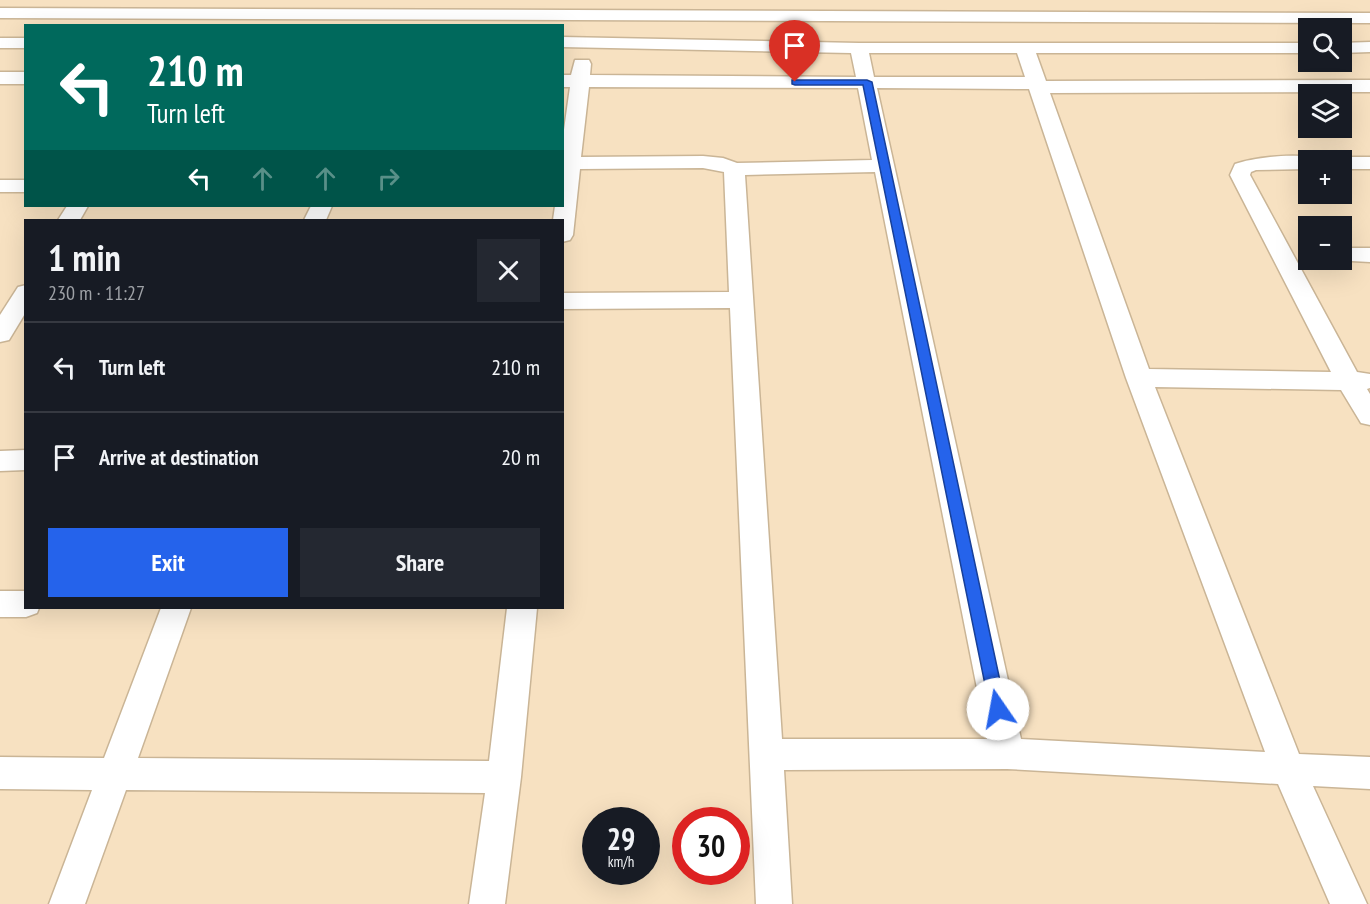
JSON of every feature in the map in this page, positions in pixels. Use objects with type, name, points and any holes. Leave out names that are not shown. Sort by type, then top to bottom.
[{"type":"street","points":[[1260,0],[1274,19]]},
{"type":"street","points":[[564,219],[571,81],[585,43],[589,9]]},
{"type":"street","points":[[0,13],[388,13],[589,9],[1274,19],[1370,18]]},
{"type":"street","points":[[564,42],[859,48],[1298,48]]},
{"type":"street","points":[[0,43],[24,43]]},
{"type":"street","points":[[1352,48],[1370,47]]},
{"type":"street","points":[[859,48],[1007,754]]},
{"type":"street","points":[[1025,49],[1140,378],[1289,770],[1349,904]]},
{"type":"street","points":[[0,78],[24,78]]},
{"type":"street","points":[[571,81],[1370,86]]},
{"type":"street","points":[[569,153],[703,162],[723,164],[734,169],[884,166]]},
{"type":"street","points":[[1352,164],[1370,163]]},
{"type":"street","points":[[1298,164],[1254,164],[1242,168],[1240,174],[1282,255],[1359,381],[1370,416]]},
{"type":"street","points":[[734,169],[774,904]]},
{"type":"street","points":[[0,186],[24,186]]},
{"type":"street","points":[[1282,255],[1298,255]]},
{"type":"street","points":[[1352,255],[1370,255]]},
{"type":"street","points":[[9,321],[24,295]]},
{"type":"street","points":[[564,301],[740,300]]},
{"type":"street","points":[[1140,378],[1359,381]]},
{"type":"street","points":[[0,461],[24,460]]},
{"type":"street","points":[[0,604],[24,604]]},
{"type":"street","points":[[66,904],[176,609]]},
{"type":"street","points":[[487,904],[504,777],[522,609]]},
{"type":"street","points":[[766,755],[1007,754],[1370,773]]},
{"type":"street","points":[[0,773],[504,777]]},
{"type":"route","points":[[795,82],[867,82],[998,709]]}]
